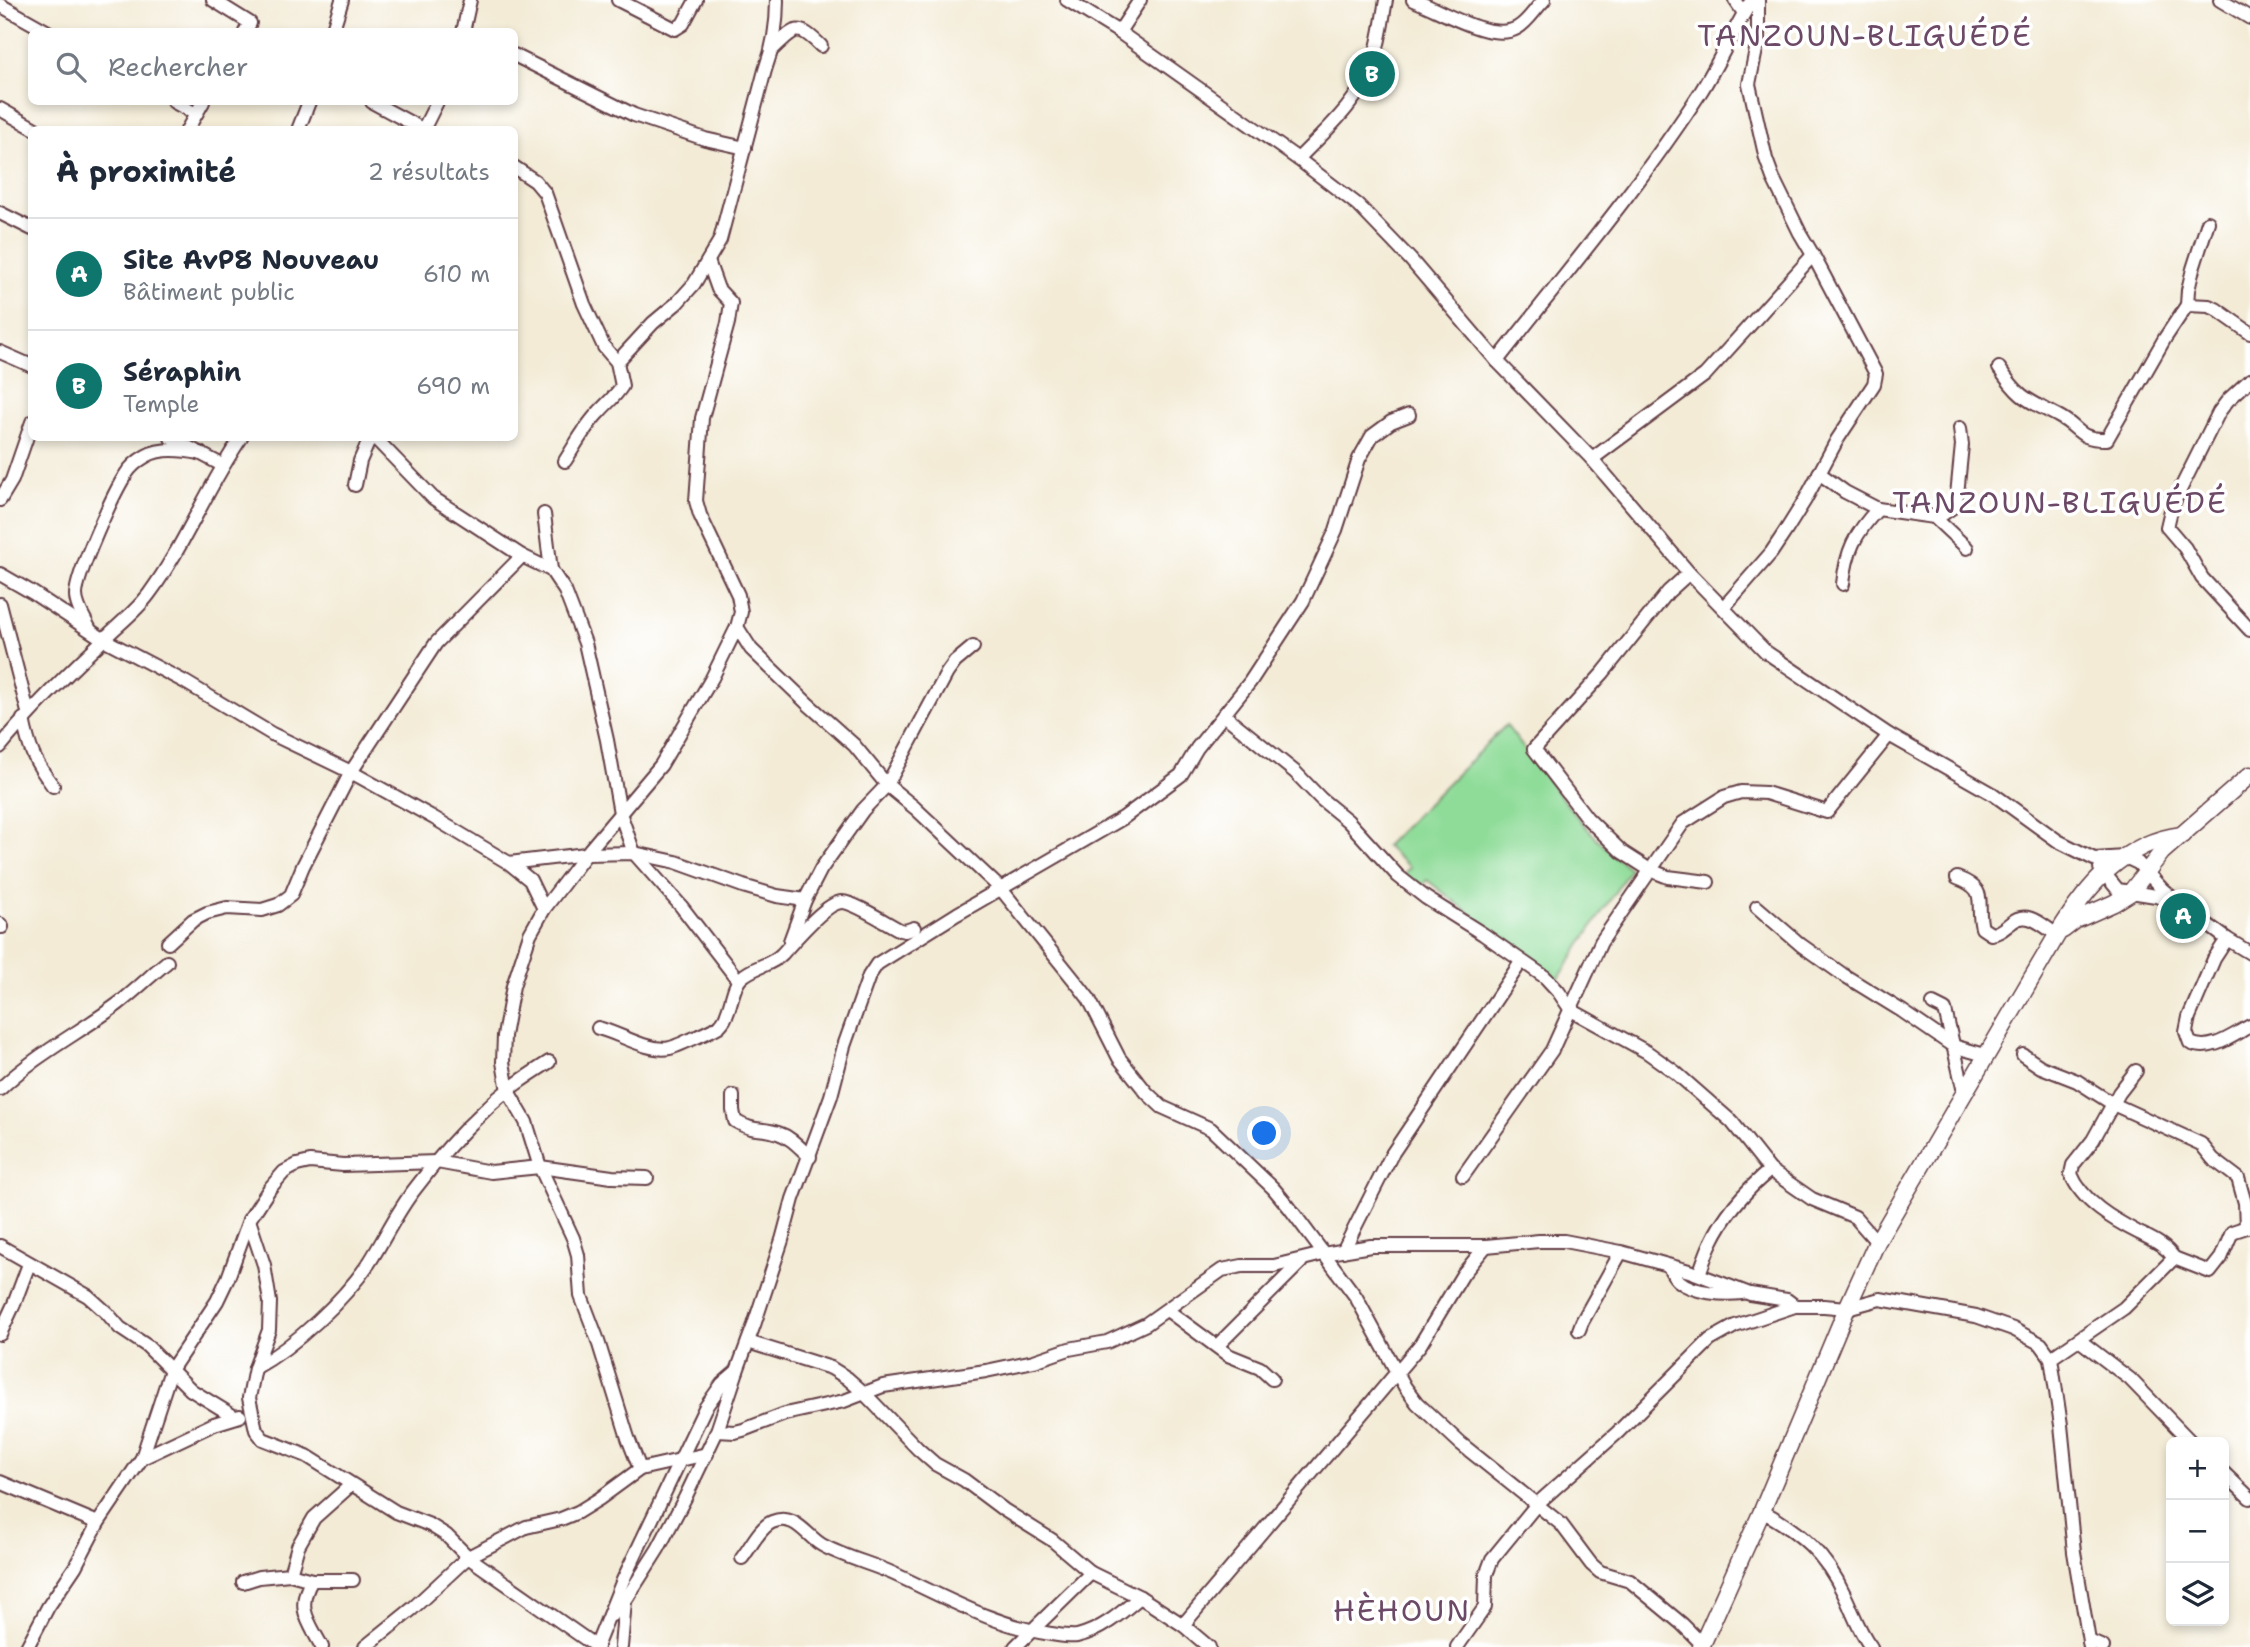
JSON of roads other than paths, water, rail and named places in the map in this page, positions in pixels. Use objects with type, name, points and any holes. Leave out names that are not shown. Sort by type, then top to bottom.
[{"type":"main road","points":[[2057,935],[2076,920],[2130,893],[2162,852],[2250,775]]},
{"type":"main road","points":[[1701,1646],[1877,1242],[2076,902],[2104,873],[2125,857],[2146,844],[2182,835]]},
{"type":"street","points":[[214,0],[247,27]]},
{"type":"street","points":[[333,28],[342,0]]},
{"type":"street","points":[[466,28],[470,0]]},
{"type":"street","points":[[618,0],[675,29],[683,24],[696,0]]},
{"type":"street","points":[[617,362],[694,284],[720,240],[773,49],[777,29],[777,0]]},
{"type":"street","points":[[1067,0],[1119,32],[1358,205],[1410,258],[1497,361],[1592,459],[1689,573],[1766,652],[1889,735],[1993,794],[2058,841],[2094,859],[2118,890],[2156,896],[2181,905]]},
{"type":"street","points":[[1119,32],[1140,0]]},
{"type":"street","points":[[1298,159],[1337,119],[1366,79],[1377,50],[1386,0]]},
{"type":"street","points":[[1413,0],[1484,30],[1498,32],[1518,27],[1544,0]]},
{"type":"street","points":[[1735,0],[1744,13]]},
{"type":"street","points":[[1497,361],[1622,201],[1683,117],[1711,75],[1752,0]]},
{"type":"street","points":[[1724,607],[1771,553],[1795,517],[1836,440],[1874,384],[1877,374],[1773,178],[1751,98],[1750,71],[1758,40],[1758,0]]},
{"type":"street","points":[[2220,0],[2250,18]]},
{"type":"street","points":[[0,5],[41,28]]},
{"type":"street","points":[[773,49],[797,29],[808,33],[821,46]]},
{"type":"street","points":[[518,57],[634,115],[705,139],[745,148]]},
{"type":"street","points":[[180,105],[196,114]]},
{"type":"street","points":[[189,126],[201,105]]},
{"type":"street","points":[[300,126],[308,105]]},
{"type":"street","points":[[378,105],[418,126]]},
{"type":"street","points":[[425,126],[436,105]]},
{"type":"street","points":[[0,109],[30,126]]},
{"type":"street","points":[[518,170],[535,181],[545,193],[583,304],[604,346],[617,362],[622,386],[612,401],[585,429],[565,461]]},
{"type":"street","points":[[0,213],[28,227]]},
{"type":"street","points":[[1998,368],[2012,388],[2035,406],[2060,416],[2087,437],[2107,439],[2187,305],[2193,269],[2208,222]]},
{"type":"street","points":[[1592,459],[1704,375],[1813,255]]},
{"type":"street","points":[[640,1469],[581,1296],[578,1255],[573,1238],[540,1167],[526,1122],[508,1091],[503,1062],[504,1036],[513,986],[530,934],[544,909],[586,854],[661,765],[712,678],[737,627],[741,612],[729,571],[700,515],[696,501],[702,418],[731,303],[719,289],[708,261]]},
{"type":"street","points":[[2187,305],[2216,309],[2250,333]]},
{"type":"street","points":[[0,352],[28,364]]},
{"type":"street","points":[[2250,380],[2219,412],[2172,506],[2167,527],[2185,548],[2202,578],[2250,630]]},
{"type":"street","points":[[606,1622],[625,1601],[658,1549],[717,1431],[869,976],[877,964],[1123,817],[1181,775],[1197,748],[1250,682],[1303,601],[1336,530],[1359,459],[1372,436],[1391,422],[1409,415]]},
{"type":"street","points":[[1819,473],[1845,492],[1878,509],[1934,517],[1956,505],[1962,445],[1960,428]]},
{"type":"street","points":[[0,500],[12,480],[28,434]]},
{"type":"street","points":[[177,441],[222,465]]},
{"type":"street","points":[[0,747],[25,715],[103,639],[126,621],[149,595],[222,465],[239,441]]},
{"type":"street","points":[[355,485],[360,461],[371,441]]},
{"type":"street","points":[[376,441],[433,498],[522,556],[551,570]]},
{"type":"street","points":[[90,630],[76,600],[77,586],[89,553],[126,473],[143,457],[156,452],[187,450],[200,453]]},
{"type":"street","points":[[1843,584],[1851,546],[1878,509]]},
{"type":"street","points":[[544,514],[551,570],[565,591],[584,643],[607,740],[620,813],[634,853],[681,906],[738,981]]},
{"type":"street","points":[[1934,517],[1967,548]]},
{"type":"street","points":[[168,943],[193,920],[207,913],[227,908],[262,910],[278,905],[291,895],[351,772],[436,643],[522,556]]},
{"type":"street","points":[[1689,573],[1668,592],[1604,673],[1534,749],[1587,818],[1622,852],[1650,870],[1668,877],[1708,883]]},
{"type":"street","points":[[0,574],[103,639],[185,682],[272,734],[351,772],[509,863],[530,880],[544,909]]},
{"type":"street","points":[[0,604],[25,715],[28,745],[36,763],[53,786]]},
{"type":"street","points":[[737,627],[751,649],[854,745],[887,785],[1001,889],[1084,993],[1114,1050],[1147,1093],[1162,1107],[1211,1129],[1273,1188],[1356,1297],[1417,1403],[1486,1466],[1561,1524],[1600,1572],[1630,1581],[1682,1624],[1701,1646]]},
{"type":"street","points":[[787,948],[805,900],[835,848],[863,810],[887,785],[947,673],[955,662],[973,648]]},
{"type":"street","points":[[1224,715],[1295,772],[1321,799],[1348,821],[1398,876],[1426,898],[1545,977],[1571,1010],[1647,1052],[1675,1072],[1732,1122],[1770,1170],[1812,1199],[1855,1217],[1877,1242]]},
{"type":"street","points":[[1463,1176],[1552,1050],[1601,942],[1684,823],[1724,797],[1741,792],[1766,793],[1827,812],[1889,735]]},
{"type":"street","points":[[509,863],[586,854],[634,853],[677,862],[743,887],[805,900]]},
{"type":"street","points":[[2094,859],[2125,857],[2138,863],[2181,905],[2250,953]]},
{"type":"street","points":[[1957,878],[1970,883],[1978,890],[1981,901],[1979,918],[1982,928],[1991,934],[1998,933],[2017,918],[2025,916],[2057,935]]},
{"type":"street","points":[[598,1028],[646,1046],[662,1049],[671,1048],[720,1026],[738,981],[747,973],[773,963],[814,921],[840,902],[851,904],[900,930],[914,928]]},
{"type":"street","points":[[1757,907],[1801,945],[1952,1046],[1986,1055]]},
{"type":"street","points":[[2227,939],[2203,981],[2186,1032],[2190,1043],[2202,1047],[2227,1039],[2250,1026]]},
{"type":"street","points":[[0,1089],[50,1049],[118,1004],[167,962]]},
{"type":"street","points":[[1343,1251],[1392,1154],[1521,962]]},
{"type":"street","points":[[1933,1004],[1945,1010],[1964,1092]]},
{"type":"street","points":[[2023,1055],[2040,1067],[2077,1081],[2113,1104],[2201,1144],[2213,1159],[2238,1178],[2248,1226],[2232,1232],[2221,1258],[2210,1272],[2174,1258],[2168,1248],[2111,1218],[2081,1192],[2070,1174],[2073,1165],[2093,1140],[2113,1104],[2136,1071]]},
{"type":"street","points":[[255,1368],[272,1359],[293,1342],[353,1285],[412,1192],[437,1162],[486,1109],[549,1062]]},
{"type":"street","points":[[733,1096],[736,1121],[747,1129],[776,1132],[785,1136],[810,1157]]},
{"type":"street","points":[[27,1647],[98,1523],[142,1458],[171,1370],[228,1278],[249,1220],[284,1172],[310,1162],[343,1166],[437,1162],[491,1172],[540,1167],[612,1177],[646,1178]]},
{"type":"street","points":[[1699,1274],[1717,1232],[1736,1204],[1770,1170]]},
{"type":"street","points":[[249,1220],[264,1265],[271,1302],[269,1330],[255,1368],[249,1398],[256,1430],[263,1439],[307,1456],[396,1512],[430,1525],[446,1535],[468,1557],[596,1647],[623,1580],[711,1398],[737,1371]]},
{"type":"street","points":[[717,1431],[735,1432],[785,1414],[844,1401],[883,1386],[986,1371],[1034,1361],[1080,1346],[1107,1342],[1146,1324],[1222,1270],[1242,1266],[1273,1266],[1371,1246],[1486,1246],[1564,1241],[1621,1252],[1699,1274],[1746,1292],[1787,1300],[1795,1306]]},
{"type":"street","points":[[0,1246],[88,1296],[107,1312],[120,1328],[147,1346],[191,1390],[235,1417]]},
{"type":"street","points":[[1183,1625],[1420,1345],[1463,1274],[1486,1246]]},
{"type":"street","points":[[1579,1330],[1621,1252]]},
{"type":"street","points":[[2051,1358],[2124,1308],[2174,1258]]},
{"type":"street","points":[[1217,1346],[1302,1261]]},
{"type":"street","points":[[0,1334],[29,1264]]},
{"type":"street","points":[[1669,1267],[1675,1278],[1689,1287],[1723,1294],[1746,1292]]},
{"type":"street","points":[[1457,1647],[1485,1607],[1486,1575],[1492,1559],[1537,1504],[1617,1433],[1710,1340],[1735,1326],[1795,1306],[1847,1308],[1880,1299],[1976,1315],[2013,1329],[2040,1344],[2051,1358],[2074,1552],[2090,1644],[2103,1647]]},
{"type":"street","points":[[1167,1310],[1235,1359],[1260,1368],[1272,1379]]},
{"type":"street","points":[[2079,1339],[2130,1379],[2186,1437]]},
{"type":"street","points":[[748,1342],[831,1368],[864,1393],[918,1450],[935,1464],[964,1480],[1004,1510],[1052,1540],[1091,1573],[1140,1597],[1183,1625],[1209,1647]]},
{"type":"street","points":[[142,1458],[214,1424],[251,1414]]},
{"type":"street","points":[[365,1647],[412,1609],[468,1557],[526,1527],[578,1512],[640,1469],[707,1454]]},
{"type":"street","points":[[2229,1478],[2250,1498]]},
{"type":"street","points":[[0,1482],[98,1523]]},
{"type":"street","points":[[290,1574],[298,1546],[314,1518],[351,1485]]},
{"type":"street","points":[[1762,1511],[1792,1528],[1826,1563],[1844,1594],[1861,1633],[1871,1647]]},
{"type":"street","points":[[742,1558],[773,1521],[786,1520],[798,1524],[824,1546],[890,1572],[984,1615],[1032,1631],[1074,1637],[1095,1630],[1115,1618],[1140,1597]]},
{"type":"street","points":[[1015,1647],[1091,1573]]},
{"type":"street","points":[[243,1582],[259,1577],[290,1574],[312,1580],[354,1580]]},
{"type":"street","points":[[312,1580],[307,1589],[304,1612],[322,1647]]},
{"type":"street","points":[[621,1647],[625,1601]]},
{"type":"place","name":"Séraphin","points":[[1372,74]]},
{"type":"place","name":"Site AvP8 Nouveau","points":[[2183,916]]},
{"type":"district","name":"TANZOUN-BLIGUÉDÉ","points":[[1865,36]]},
{"type":"district","name":"TANZOUN-BLIGUÉDÉ","points":[[2060,503]]},
{"type":"district","name":"HÈHOUN","points":[[1402,1611]]}]
